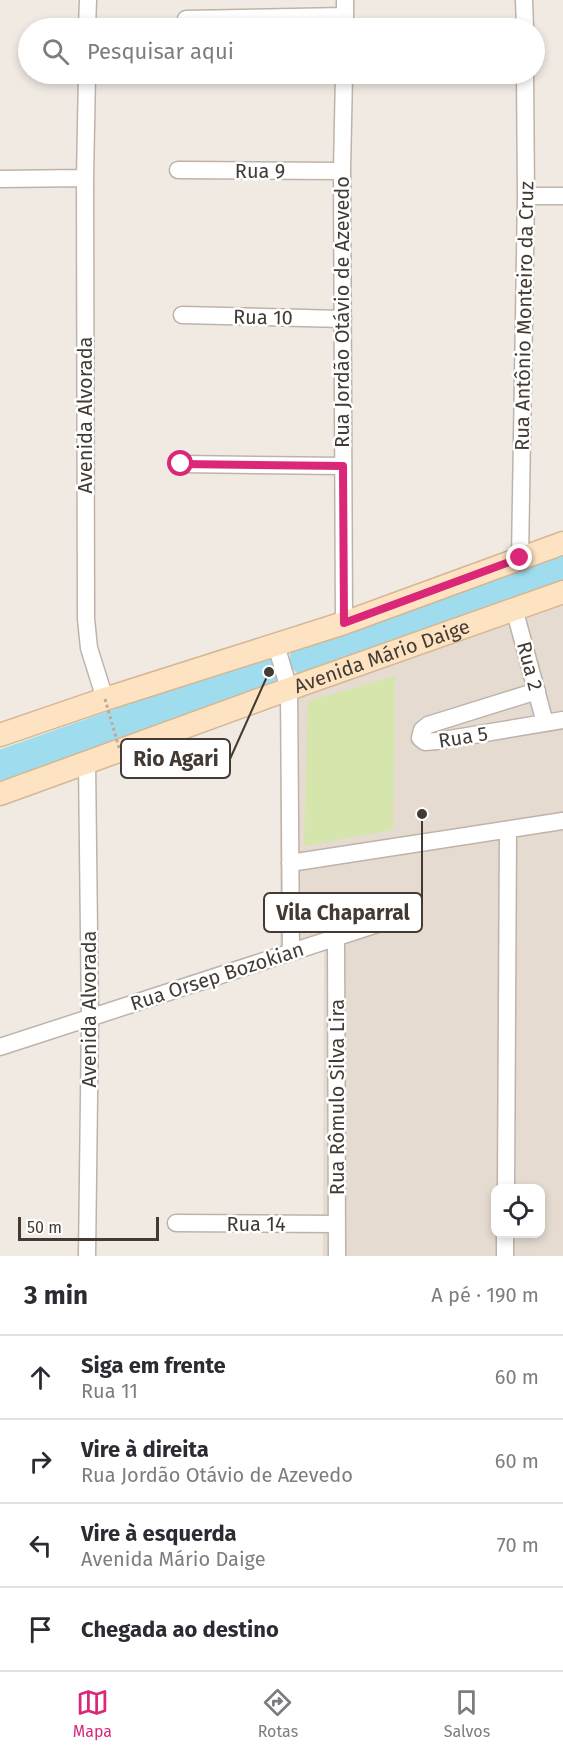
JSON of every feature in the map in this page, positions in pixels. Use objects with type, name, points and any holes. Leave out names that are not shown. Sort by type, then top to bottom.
[{"type":"street","points":[[87,18],[88,0]]},
{"type":"street","points":[[524,0],[525,18]]},
{"type":"street","points":[[226,18],[345,15]]},
{"type":"street","name":"Avenida Alvorada","points":[[87,84],[86,619],[89,648],[105,699]]},
{"type":"street","name":"Rua Jordão Otávio de Azevedo","points":[[344,84],[342,171],[344,623]]},
{"type":"street","name":"Rua Antônio Monteiro da Cruz","points":[[520,558],[526,196],[525,84]]},
{"type":"street","name":"Rua 9","points":[[178,170],[342,171]]},
{"type":"street","points":[[0,179],[85,178]]},
{"type":"street","points":[[526,196],[563,196]]},
{"type":"street","name":"Rua 10","points":[[182,315],[343,319]]},
{"type":"street","points":[[181,464],[343,466]]},
{"type":"street","points":[[0,735],[344,623],[563,543]]},
{"type":"street","name":"Avenida Mário Daige","points":[[0,794],[289,688],[563,592]]},
{"type":"street","name":"Rua 2","points":[[514,608],[545,723]]},
{"type":"street","points":[[276,645],[289,688],[291,952]]},
{"type":"street","name":"Rua 5","points":[[537,692],[428,725],[422,730],[420,738],[425,742],[437,741],[563,720]]},
{"type":"street","name":"Avenida Alvorada","points":[[87,762],[90,1018],[87,1256]]},
{"type":"street","points":[[290,863],[563,821]]},
{"type":"street","points":[[506,1184],[508,830]]},
{"type":"street","name":"Rua Orsep Bozokian","points":[[0,1047],[399,917]]},
{"type":"street","name":"Rua Rômulo Silva Lira","points":[[336,937],[337,1256]]},
{"type":"street","name":"Rua 14","points":[[176,1223],[337,1224]]},
{"type":"street","points":[[505,1238],[505,1256]]},
{"type":"path","points":[[105,699],[120,751]]},
{"type":"shaded area","points":[[563,591],[563,1256],[323,1256],[324,944],[280,953],[280,685]]},
{"type":"green space","points":[[395,676],[393,830],[304,846],[308,701]]},
{"type":"waterway","points":[[306,659],[563,568]]},
{"type":"waterway","points":[[0,767],[269,672]]},
{"type":"place","name":"Rio Agari","points":[[269,672]]},
{"type":"place","name":"Vila Chaparral","points":[[422,814]]},
{"type":"route","points":[[181,464],[343,466],[344,623],[520,558]]}]
